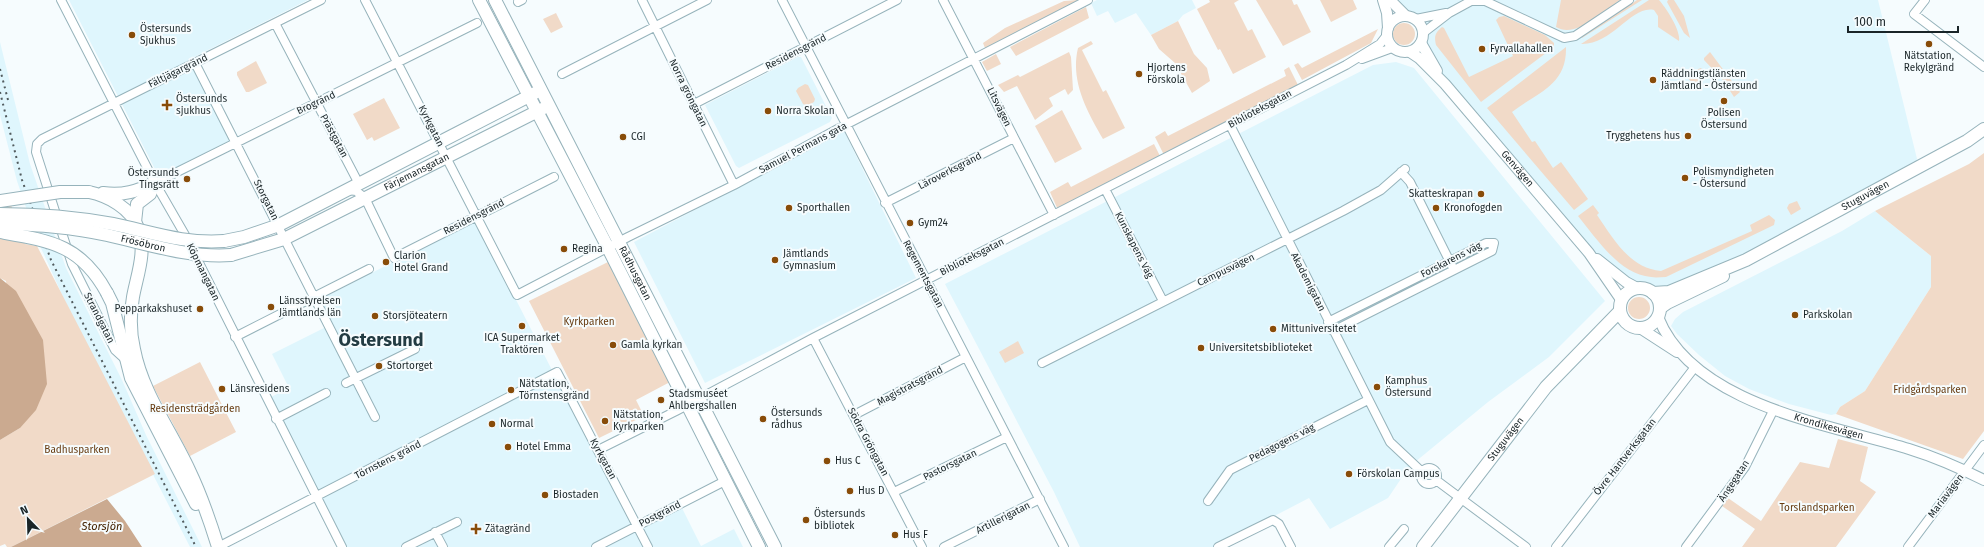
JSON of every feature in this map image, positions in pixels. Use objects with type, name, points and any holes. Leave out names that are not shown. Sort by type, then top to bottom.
[{"type":"main road","name":"Rådhusgatan","points":[[479,0],[536,112],[700,398],[776,547]]},
{"type":"main road","name":"Rådhusgatan","points":[[495,0],[542,90],[688,404],[759,547]]},
{"type":"main road","name":"Färjemansgatan","points":[[279,225],[542,90]]},
{"type":"main road","name":"Färjemansgatan","points":[[284,239],[549,105]]},
{"type":"main road","name":"Stuguvägen","points":[[1653,293],[1669,292],[1746,260],[1967,141],[1984,130]]},
{"type":"main road","points":[[0,201],[60,192],[89,192],[118,195],[136,192],[155,183]]},
{"type":"main road","points":[[135,222],[137,204],[150,194],[155,183]]},
{"type":"main road","points":[[89,192],[103,195],[112,200],[135,222],[141,238],[140,266],[133,298],[132,335],[137,363],[186,465],[208,516],[218,547]]},
{"type":"main road","name":"Frösöbron","points":[[0,214],[30,214],[74,218],[189,242],[224,241],[244,237],[279,225]]},
{"type":"main road","name":"Frösöbron","points":[[0,223],[70,228],[105,234],[197,256],[231,255],[284,239]]},
{"type":"main road","points":[[0,232],[51,243],[72,252],[85,262],[98,277],[112,303],[126,360]]},
{"type":"main road","name":"Stuguvägen","points":[[1659,312],[1667,303],[1712,283],[1746,260]]},
{"type":"main road","points":[[1639,288],[1653,293],[1658,300],[1659,312],[1654,323],[1647,327],[1634,327],[1623,319],[1621,306],[1632,290],[1639,288]]},
{"type":"main road","name":"Stuguvägen","points":[[1423,547],[1546,387],[1596,337],[1621,306]]},
{"type":"main road","name":"Stuguvägen","points":[[1596,337],[1634,327]]},
{"type":"main road","name":"Strandgatan","points":[[126,360],[131,378],[218,547]]},
{"type":"street","name":"Köpmangatan","points":[[61,0],[155,183],[185,236],[276,419],[342,547]]},
{"type":"street","name":"Fältjägargränd","points":[[37,144],[42,139],[321,0]]},
{"type":"street","name":"Kyrkgatan","points":[[365,0],[517,295]]},
{"type":"street","name":"Norra gröngatan","points":[[642,0],[734,185]]},
{"type":"street","points":[[562,74],[707,0]]},
{"type":"street","name":"Regementsgatan","points":[[782,0],[847,124],[885,203],[927,280],[1064,547]]},
{"type":"street","name":"Residensgränd","points":[[694,104],[897,0]]},
{"type":"street","name":"Litsvägen","points":[[943,0],[975,59],[1054,215]]},
{"type":"street","name":"Samuel Permans gata","points":[[517,295],[734,185],[847,124],[1088,0]]},
{"type":"street","points":[[1383,0],[1387,13],[1387,31],[1392,48],[1397,51],[1410,52],[1417,48],[1422,38],[1449,13],[1471,1],[1485,1],[1564,38],[1575,36],[1629,0]]},
{"type":"street","points":[[1390,0],[1406,16],[1416,19],[1449,13]]},
{"type":"street","points":[[1925,0],[1914,14],[1984,67]]},
{"type":"street","points":[[1387,31],[1392,22],[1406,16]]},
{"type":"street","points":[[1416,19],[1422,25],[1422,38]]},
{"type":"street","name":"Prästgatan","points":[[275,23],[316,102],[353,187]]},
{"type":"street","name":"Brogränd","points":[[155,183],[477,23]]},
{"type":"street","name":"Biblioteksgatan","points":[[598,450],[1346,65],[1380,44],[1387,31]]},
{"type":"street","name":"Genvägen","points":[[1422,38],[1445,84]]},
{"type":"street","name":"Biblioteksgatan","points":[[1346,65],[1392,48]]},
{"type":"street","name":"Genvägen","points":[[1410,52],[1419,58],[1445,84],[1589,253],[1621,306]]},
{"type":"street","name":"Storgatan","points":[[195,63],[279,225],[284,239],[375,417]]},
{"type":"street","name":"Akademigatan","points":[[1230,125],[1328,322],[1390,442],[1422,472],[1422,480],[1426,483],[1432,483],[1436,480],[1460,498]]},
{"type":"street","name":"Läroverksgränd","points":[[885,203],[1014,138]]},
{"type":"street","name":"Strandgatan","points":[[37,144],[36,152],[72,264],[115,350],[126,360]]},
{"type":"street","name":"Campusvägen","points":[[1042,364],[1163,301],[1287,240],[1381,190],[1403,170],[1449,261]]},
{"type":"street","name":"Residensgränd","points":[[365,198],[394,258],[554,177]]},
{"type":"street","points":[[353,187],[365,198]]},
{"type":"street","name":"Kunskapens Väg","points":[[1105,189],[1163,301]]},
{"type":"street","name":"Forskarens väg","points":[[1328,322],[1486,243],[1494,243],[1492,251],[1333,331]]},
{"type":"street","name":"Genvägen","points":[[1589,253],[1626,282],[1639,288]]},
{"type":"street","points":[[1449,261],[1454,270]]},
{"type":"street","points":[[235,337],[369,269]]},
{"type":"street","points":[[1368,302],[1373,311]]},
{"type":"street","name":"Krondikesvägen","points":[[1659,312],[1666,333],[1682,355],[1695,367],[1723,387],[1774,409],[1910,449],[1942,460],[1984,480]]},
{"type":"street","name":"Krondikesvägen","points":[[1634,327],[1682,355]]},
{"type":"street","name":"Södra Gröngatan","points":[[813,338],[922,547]]},
{"type":"street","points":[[346,383],[415,348]]},
{"type":"street","name":"Magistratsgränd","points":[[854,415],[966,357]]},
{"type":"street","name":"Övre Hantverksgatan","points":[[1556,547],[1695,367]]},
{"type":"street","name":"Kyrkgatan","points":[[557,372],[648,547]]},
{"type":"street","name":"Törnstens gränd","points":[[218,547],[395,457],[557,372]]},
{"type":"street","points":[[276,419],[326,393]]},
{"type":"street","name":"Pedagogens väg","points":[[1208,500],[1230,470],[1368,400]]},
{"type":"street","name":"Ängegatan","points":[[1686,547],[1745,468],[1774,409]]},
{"type":"street","name":"Pastorsgatan","points":[[894,492],[1007,437]]},
{"type":"street","name":"Mariavägen","points":[[1908,547],[1984,445]]},
{"type":"street","name":"Postgränd","points":[[596,547],[725,481]]},
{"type":"street","points":[[1460,498],[1526,547]]},
{"type":"street","name":"Artillerigatan","points":[[944,547],[1040,499]]},
{"type":"street","points":[[1218,547],[1273,520],[1279,524],[1291,547]]},
{"type":"street","points":[[406,547],[457,522]]},
{"type":"street","points":[[1389,547],[1404,529]]},
{"type":"street","points":[[435,532],[443,547]]},
{"type":"shaded area","name":"Östersunds sjukhus","points":[[69,0],[308,0],[188,60],[232,143],[160,179]]},
{"type":"shaded area","points":[[1097,0],[1192,0],[1196,8],[1183,15],[1178,21],[1151,35],[1136,13],[1115,23],[1108,11],[1097,16],[1091,3]]},
{"type":"shaded area","points":[[1390,0],[1878,0],[1919,167],[1746,260],[1662,293],[1639,289],[1589,253],[1445,84],[1421,43],[1423,33],[1422,25],[1416,19],[1406,16]]},
{"type":"shaded area","points":[[0,42],[30,164],[66,268],[122,380],[146,435],[202,547],[190,547],[68,308],[36,237],[17,181],[0,115]]},
{"type":"shaded area","name":"Norra Skolan","points":[[798,57],[801,57],[832,118],[830,122],[739,168],[736,166],[705,105]]},
{"type":"shaded area","name":"Mittuniversitetet","points":[[1396,62],[1414,68],[1605,301],[1549,357],[1488,402],[1409,467],[1388,498],[1330,529],[1309,498],[1215,547],[1080,547],[1054,492],[945,284],[1373,65]]},
{"type":"shaded area","name":"Jämtlands Gymnasium","points":[[844,131],[916,278],[705,383],[634,242]]},
{"type":"shaded area","name":"Parkskolan","points":[[1875,211],[1931,256],[1931,287],[1865,391],[1840,407],[1836,414],[1831,415],[1789,404],[1749,389],[1725,376],[1699,355],[1677,334],[1671,326],[1675,319],[1683,312],[1842,231]]},
{"type":"shaded area","points":[[475,220],[634,530],[681,506],[701,546],[734,529],[743,547],[346,547],[269,398],[289,388],[272,354],[326,327],[313,303]]},
{"type":"green space","points":[[1077,0],[985,48],[983,43],[1005,28],[1064,1]]},
{"type":"green space","points":[[1209,0],[1239,0],[1234,3],[1248,31],[1252,29],[1266,57],[1233,74],[1220,49],[1218,50],[1197,9],[1210,2]]},
{"type":"green space","points":[[1256,0],[1292,0],[1294,5],[1297,4],[1311,32],[1283,46]]},
{"type":"green space","points":[[1320,0],[1353,0],[1357,9],[1331,22]]},
{"type":"green space","points":[[1561,0],[1620,0],[1598,17],[1581,27],[1564,30],[1556,27]]},
{"type":"green space","points":[[1637,0],[1642,0],[1582,38],[1582,37]]},
{"type":"green space","points":[[1649,0],[1659,0],[1665,8],[1678,31],[1679,41],[1658,27],[1658,16],[1654,10],[1646,10],[1637,13],[1603,38],[1592,43],[1581,44]]},
{"type":"green space","points":[[1668,0],[1674,0],[1684,16],[1690,38],[1684,33],[1667,2]]},
{"type":"green space","points":[[1086,7],[1089,18],[1016,56],[1010,47]]},
{"type":"green space","points":[[556,13],[563,27],[551,33],[543,19]]},
{"type":"green space","points":[[1504,16],[1545,35],[1554,43],[1554,47],[1481,102],[1436,45],[1436,35],[1442,27],[1444,28],[1469,77],[1513,56],[1496,20],[1499,17]]},
{"type":"green space","points":[[1178,21],[1194,54],[1207,68],[1210,81],[1192,93],[1175,63],[1159,49],[1151,35]]},
{"type":"green space","points":[[1404,23],[1412,26],[1415,34],[1412,42],[1404,45],[1396,42],[1393,34],[1396,26]]},
{"type":"green space","points":[[1378,29],[1371,43],[1302,80],[1294,65],[1298,63],[1302,68]]},
{"type":"green space","points":[[1091,41],[1093,44],[1082,50],[1103,92],[1106,90],[1125,128],[1103,139],[1086,107],[1078,84],[1076,72],[1078,48]]},
{"type":"green space","points":[[1566,47],[1565,60],[1562,70],[1556,79],[1541,93],[1512,112],[1532,142],[1535,141],[1553,168],[1561,162],[1588,199],[1574,210],[1487,108]]},
{"type":"green space","points":[[1069,52],[1071,57],[1073,90],[1068,95],[1065,89],[1049,98],[1053,106],[1035,120],[1017,86],[1004,92],[998,85],[1018,75],[1020,77]]},
{"type":"green space","points":[[1710,52],[1740,92],[1734,97],[1723,80],[1704,60]]},
{"type":"green space","points":[[996,54],[1001,64],[987,71],[982,62]]},
{"type":"green space","points":[[256,61],[267,83],[246,92],[237,75],[237,72]]},
{"type":"green space","points":[[1289,67],[1299,87],[1164,155],[1155,137],[1165,131],[1168,136],[1286,76],[1284,70]]},
{"type":"green space","points":[[1701,68],[1706,74],[1695,87],[1685,74]]},
{"type":"green space","points":[[805,84],[808,85],[815,99],[814,102],[807,106],[803,104],[796,91]]},
{"type":"green space","points":[[384,98],[400,128],[374,141],[372,137],[367,140],[353,114]]},
{"type":"green space","points":[[1062,110],[1082,149],[1055,163],[1035,126]]},
{"type":"green space","points":[[1154,144],[1160,156],[1058,210],[1050,192],[1068,182],[1071,187]]},
{"type":"green space","name":"Fridgårdsparken","points":[[1984,153],[1984,431],[1963,459],[1836,414],[1840,407],[1865,391],[1931,287],[1931,256],[1875,211],[1969,164]]},
{"type":"green space","points":[[1797,201],[1801,209],[1791,215],[1787,208],[1789,204]]},
{"type":"green space","name":"Badhusparken","points":[[10,202],[25,244],[37,246],[155,474],[11,547],[7,547],[5,544],[0,546],[0,440],[20,428],[6,281],[0,278],[0,203]]},
{"type":"green space","points":[[1593,205],[1599,213],[1597,215],[1616,242],[1631,258],[1650,269],[1661,271],[1752,231],[1750,225],[1769,215],[1775,220],[1774,225],[1666,277],[1653,277],[1639,274],[1629,269],[1601,245],[1578,216]]},
{"type":"green space","name":"Kyrkparken","points":[[608,262],[670,382],[636,400],[644,416],[599,438],[529,301]]},
{"type":"green space","points":[[1639,297],[1647,300],[1650,308],[1647,316],[1639,319],[1631,316],[1628,308],[1631,300]]},
{"type":"green space","points":[[1018,341],[1024,353],[1005,363],[999,352]]},
{"type":"green space","name":"Residensträdgården","points":[[200,362],[236,432],[190,456],[153,386]]},
{"type":"green space","name":"Torslandsparken","points":[[1838,439],[1868,447],[1860,481],[1876,492],[1836,547],[1742,547],[1755,529],[1722,506],[1728,498],[1761,521],[1800,462],[1829,468]]},
{"type":"water","points":[[0,278],[16,291],[43,340],[47,384],[36,410],[20,428],[0,440]]},
{"type":"water","name":"Storsjön","points":[[107,499],[125,521],[142,547],[11,547]]},
{"type":"railway","points":[[0,69],[8,100]]},
{"type":"railway","points":[[0,92],[22,180],[51,260],[196,547]]},
{"type":"place","name":"Östersunds Sjukhus","points":[[132,35]]},
{"type":"place","name":"Nätstation, Rekylgränd","points":[[1929,44]]},
{"type":"place","name":"Fyrvallahallen","points":[[1482,49]]},
{"type":"place","name":"Hjortens Förskola","points":[[1139,74]]},
{"type":"place","name":"Räddningstjänsten Jämtland - Östersund","points":[[1653,80]]},
{"type":"place","name":"Polisen Östersund","points":[[1724,101]]},
{"type":"place","name":"Östersunds sjukhus","points":[[167,105]]},
{"type":"place","name":"Norra Skolan","points":[[768,111]]},
{"type":"place","name":"Trygghetens hus","points":[[1688,136]]},
{"type":"place","name":"CGI","points":[[623,137]]},
{"type":"place","name":"Polismyndigheten - Östersund","points":[[1685,178]]},
{"type":"place","name":"Östersunds Tingsrätt","points":[[187,179]]},
{"type":"place","name":"Skatteskrapan","points":[[1481,194]]},
{"type":"place","name":"Sporthallen","points":[[789,208]]},
{"type":"place","name":"Kronofogden","points":[[1436,208]]},
{"type":"place","name":"Gym24","points":[[910,223]]},
{"type":"place","name":"Regina","points":[[564,249]]},
{"type":"place","name":"Jämtlands Gymnasium","points":[[775,260]]},
{"type":"place","name":"Clarion Hotel Grand","points":[[386,262]]},
{"type":"place","name":"Länsstyrelsen Jämtlands län","points":[[271,307]]},
{"type":"place","name":"Pepparkakshuset","points":[[200,309]]},
{"type":"place","name":"Parkskolan","points":[[1795,315]]},
{"type":"place","name":"Storsjöteatern","points":[[375,316]]},
{"type":"place","name":"ICA Supermarket Traktören","points":[[522,326]]},
{"type":"place","name":"Mittuniversitetet","points":[[1273,329]]},
{"type":"place","name":"Gamla kyrkan","points":[[613,345]]},
{"type":"place","name":"Universitetsbiblioteket","points":[[1201,348]]},
{"type":"place","name":"Stortorget","points":[[379,366]]},
{"type":"place","name":"Kamphus Östersund","points":[[1377,387]]},
{"type":"place","name":"Länsresidens","points":[[222,389]]},
{"type":"place","name":"Nätstation, Törnstensgränd","points":[[511,390]]},
{"type":"place","name":"Stadsmuséet Ahlbergshallen","points":[[661,400]]},
{"type":"place","name":"Östersunds rådhus","points":[[763,419]]},
{"type":"place","name":"Nätstation, Kyrkparken","points":[[605,421]]},
{"type":"place","name":"Normal","points":[[492,424]]},
{"type":"place","name":"Hotel Emma","points":[[508,447]]},
{"type":"place","name":"Hus C","points":[[827,461]]},
{"type":"place","name":"Förskolan Campus","points":[[1349,474]]},
{"type":"place","name":"Hus D","points":[[850,491]]},
{"type":"place","name":"Biostaden","points":[[545,495]]},
{"type":"place","name":"Östersunds bibliotek","points":[[806,520]]},
{"type":"place","name":"Zätagränd","points":[[476,529]]},
{"type":"place","name":"Hus F","points":[[895,535]]},
{"type":"district","name":"Östersund","points":[[381,340]]}]
